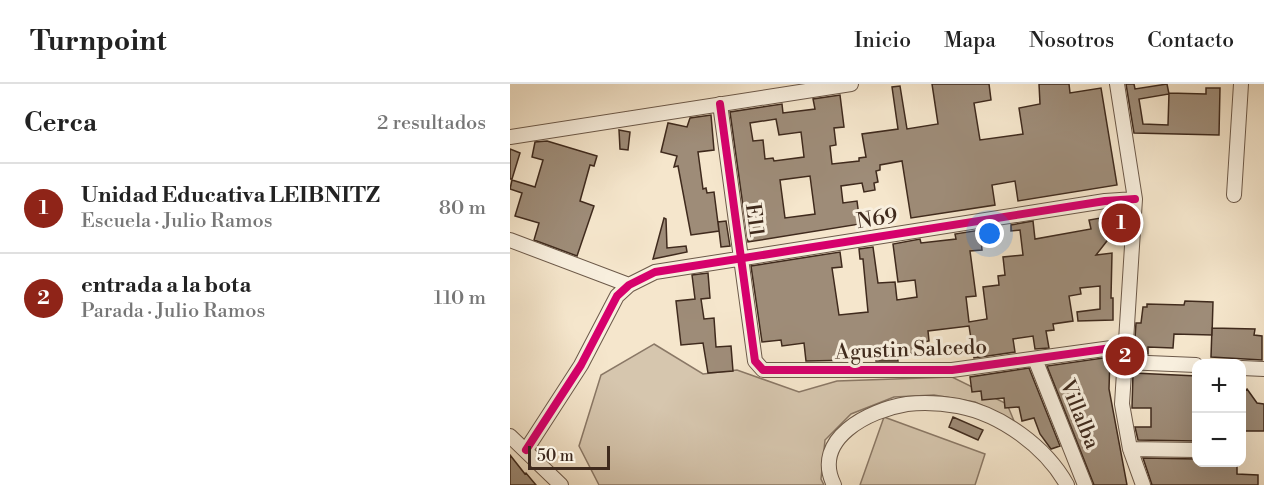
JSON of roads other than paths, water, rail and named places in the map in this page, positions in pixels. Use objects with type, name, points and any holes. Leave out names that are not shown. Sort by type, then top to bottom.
[{"type":"street","points":[[510,137],[851,84]]},
{"type":"street","points":[[1117,84],[1135,198],[1122,404],[1130,449],[1143,485]]},
{"type":"street","points":[[1234,195],[1241,84]]},
{"type":"street","name":"E11","points":[[720,104],[743,257],[755,361],[763,370],[768,371]]},
{"type":"street","name":"N69","points":[[629,285],[655,272],[1135,198]]},
{"type":"street","points":[[510,240],[629,285],[617,296],[581,365],[526,450]]},
{"type":"street","name":"Agustin Salcedo","points":[[768,371],[952,370],[1126,346]]},
{"type":"street","name":"Villalba","points":[[1035,359],[1085,485]]},
{"type":"street","points":[[1124,362],[1192,365]]},
{"type":"street","points":[[1246,368],[1264,369]]},
{"type":"street","points":[[834,485],[828,473],[830,451],[840,433],[884,410],[931,403],[960,406],[994,419],[1036,445],[1067,485]]},
{"type":"street","points":[[510,435],[561,485]]},
{"type":"street","points":[[1130,449],[1192,450]]},
{"type":"place","name":"Unidad Educativa LEIBNITZ","points":[[1121,223]]},
{"type":"place","name":"entrada a la bota","points":[[1125,356]]}]
